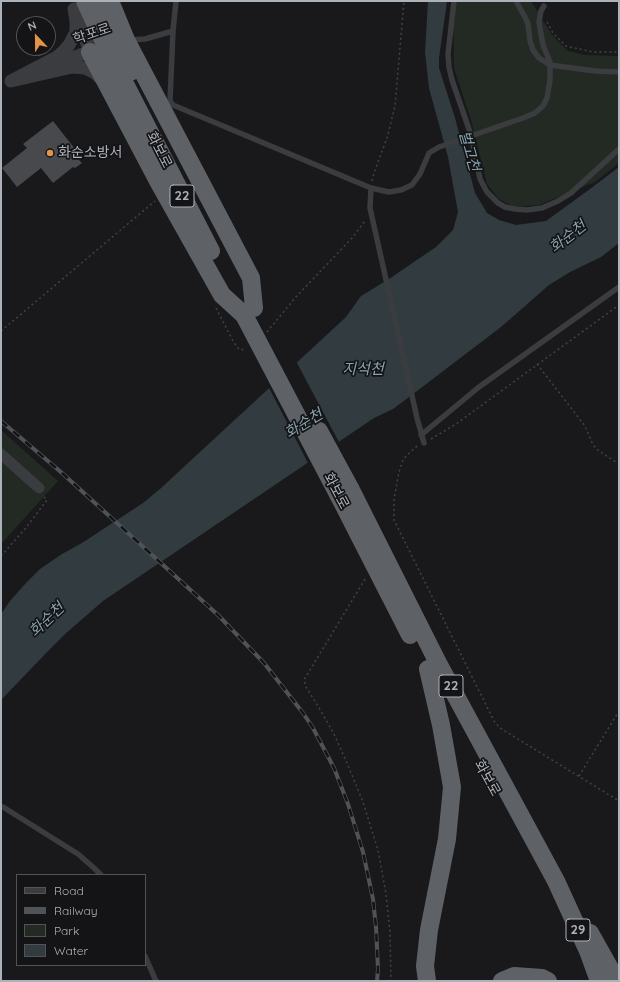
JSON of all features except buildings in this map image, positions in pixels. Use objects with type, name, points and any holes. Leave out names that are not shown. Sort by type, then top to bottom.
[{"type":"highway","name":"화보로","points":[[99,1],[120,78]]},
{"type":"highway","points":[[90,52],[120,78],[152,176],[222,295],[249,312],[251,278],[126,40],[110,1]]},
{"type":"highway","name":"화보로","points":[[76,4],[102,38],[120,78],[249,312],[344,492],[438,662],[553,887],[588,981]]},
{"type":"highway","name":"화보로","points":[[344,492],[428,670],[553,887],[588,951],[599,981]]},
{"type":"highway","name":"22","points":[[427,981],[425,966],[429,930],[447,839],[452,787],[441,725],[428,670]]},
{"type":"highway","name":"22","points":[[553,887],[592,935],[617,981]]},
{"type":"highway","points":[[502,981],[514,976],[542,978],[548,981]]},
{"type":"street","points":[[6,83],[57,57],[69,46],[76,32],[76,4]]},
{"type":"street","points":[[76,4],[90,52]]},
{"type":"street","name":"학포로","points":[[6,83],[114,42],[126,40]]},
{"type":"street","points":[[6,83],[72,67],[85,68],[95,73],[120,78]]},
{"type":"street","points":[[1,454],[39,488]]},
{"type":"lane","points":[[176,1],[170,101],[173,105],[371,188],[389,192],[401,190],[412,185],[420,174],[429,153],[443,145],[523,118],[535,113],[543,106],[547,98],[550,80],[550,62],[543,45],[539,22],[543,9]]},
{"type":"lane","points":[[454,1],[448,54],[449,67],[480,179],[487,192],[498,204],[505,207],[527,210],[542,208],[558,201],[571,193],[619,149]]},
{"type":"lane","points":[[516,1],[528,24],[530,41],[533,50],[539,58],[550,65],[594,71],[619,72]]},
{"type":"lane","points":[[126,40],[145,39],[173,31]]},
{"type":"lane","points":[[371,188],[370,208],[373,223],[416,418],[424,443]]},
{"type":"lane","points":[[421,435],[480,387],[619,287]]},
{"type":"lane","points":[[3,807],[78,854],[100,874]]},
{"type":"lane","points":[[146,958],[156,981]]},
{"type":"path","points":[[371,188],[374,173],[387,138],[395,106],[404,1]]},
{"type":"path","points":[[543,9],[554,34],[566,46],[592,52],[619,52]]},
{"type":"path","points":[[1,331],[159,198]]},
{"type":"path","points":[[266,333],[295,298],[353,237],[371,213]]},
{"type":"path","points":[[619,305],[456,424],[416,447],[403,460],[399,472],[394,500],[394,520],[494,721],[500,728],[619,801]]},
{"type":"path","points":[[216,308],[237,348],[244,350],[249,348]]},
{"type":"path","points":[[537,364],[585,426],[593,445],[599,451],[619,464]]},
{"type":"path","points":[[1,556],[25,529],[47,500],[39,488]]},
{"type":"path","points":[[366,578],[304,680],[306,687],[330,727],[342,751],[363,802],[378,850],[386,894],[390,932],[391,981]]},
{"type":"path","points":[[579,776],[619,711]]},
{"type":"green space","points":[[453,1],[531,1],[552,35],[568,51],[585,55],[619,56],[619,163],[595,182],[539,205],[514,207],[499,199],[487,184],[471,120],[454,68]]},
{"type":"green space","points":[[1,430],[58,481],[1,544]]},
{"type":"water","name":"지석천","points":[[428,1],[447,1],[439,68],[455,118],[475,193],[487,213],[499,220],[516,225],[546,221],[619,167],[619,243],[601,257],[570,272],[549,285],[501,327],[393,409],[374,418],[103,601],[65,634],[1,700],[1,614],[26,583],[40,569],[143,503],[160,489],[346,317],[361,296],[436,247],[453,230],[458,212],[448,157],[429,88],[425,52]]},
{"type":"pier","points":[[296,361],[340,444],[309,465],[268,386]]},
{"type":"railway","points":[[1,421],[62,473],[218,615],[264,663],[303,713],[313,728],[334,768],[348,804],[363,852],[373,899],[376,927],[378,969],[377,981]]},
{"type":"place","name":"화순소방서","points":[[50,153]]},
{"type":"water label","name":"벌고천","points":[[469,151]]},
{"type":"water label","name":"화순천","points":[[568,237]]},
{"type":"water label","name":"화순천","points":[[304,424]]},
{"type":"water label","name":"화순천","points":[[47,620]]}]
